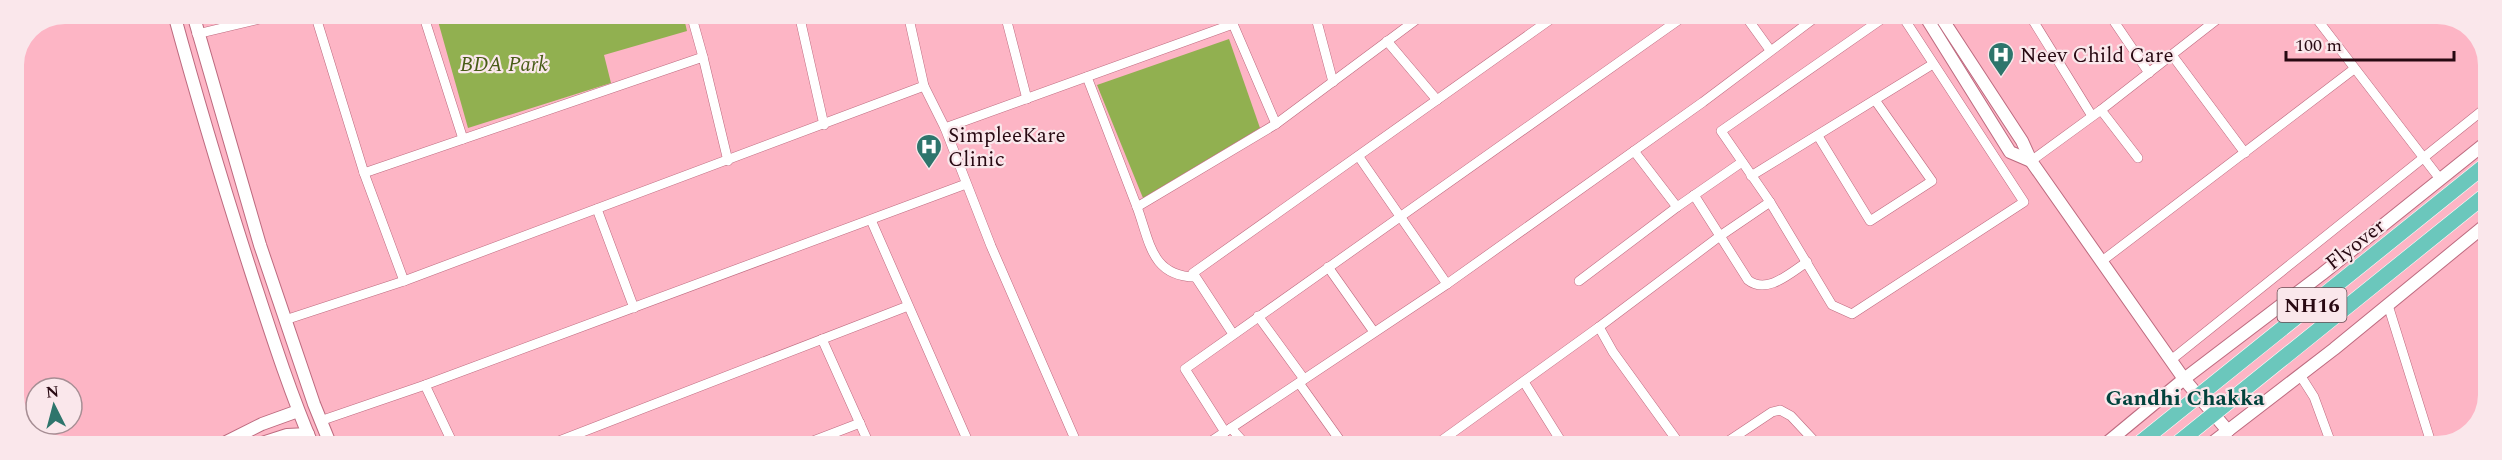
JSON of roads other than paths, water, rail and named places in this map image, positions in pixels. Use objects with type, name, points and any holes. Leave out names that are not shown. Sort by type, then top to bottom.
[{"type":"highway","name":"Flyover","points":[[2148,436],[2478,171]]},
{"type":"highway","name":"NH16","points":[[2186,436],[2478,201]]},
{"type":"street","points":[[177,24],[203,122],[260,300],[298,411],[309,436]]},
{"type":"street","points":[[195,24],[276,294],[327,436]]},
{"type":"street","points":[[197,34],[238,24]]},
{"type":"street","points":[[318,24],[364,173],[404,281]]},
{"type":"street","points":[[426,24],[463,139]]},
{"type":"street","points":[[694,24],[728,161]]},
{"type":"street","points":[[801,24],[824,125]]},
{"type":"street","points":[[910,24],[924,86],[945,128],[966,184],[1074,436]]},
{"type":"street","points":[[1008,24],[1027,99]]},
{"type":"street","points":[[945,128],[1087,77],[1220,24]]},
{"type":"street","points":[[1234,24],[1276,123]]},
{"type":"street","points":[[1318,24],[1333,82]]},
{"type":"street","points":[[1137,207],[1276,123],[1410,24]]},
{"type":"street","points":[[1233,334],[1193,273],[1543,24]]},
{"type":"street","points":[[1235,436],[1228,430],[1185,369],[1673,24]]},
{"type":"street","points":[[1751,24],[1770,50]]},
{"type":"street","points":[[1219,436],[1447,284],[1634,151],[1806,24]]},
{"type":"street","points":[[1875,24],[1721,131],[1770,202],[1832,304],[1852,314],[2024,202],[1907,24]]},
{"type":"street","points":[[1930,24],[2010,153],[2031,161]]},
{"type":"street","points":[[1946,24],[2022,141],[2031,161],[2170,360],[2228,431]]},
{"type":"street","points":[[2035,24],[2092,116]]},
{"type":"street","points":[[2116,24],[2149,73]]},
{"type":"street","points":[[2031,161],[2211,24]]},
{"type":"street","points":[[2320,24],[2440,179]]},
{"type":"street","points":[[1387,41],[1437,100]]},
{"type":"street","points":[[2172,55],[2245,153]]},
{"type":"street","points":[[364,173],[703,57]]},
{"type":"street","points":[[1751,176],[1933,64]]},
{"type":"street","points":[[2102,261],[2354,69]]},
{"type":"street","points":[[1944,79],[1959,70]]},
{"type":"street","points":[[1087,77],[1157,262],[1177,276],[1195,276]]},
{"type":"street","points":[[285,320],[404,281],[924,86]]},
{"type":"street","points":[[1818,136],[1870,221],[1932,181],[1875,100]]},
{"type":"street","points":[[2101,110],[2138,158]]},
{"type":"street","points":[[2170,360],[2478,114]]},
{"type":"street","points":[[2115,436],[2184,379],[2322,274],[2478,149]]},
{"type":"street","points":[[1634,151],[1677,207]]},
{"type":"street","points":[[1359,157],[1447,284]]},
{"type":"street","points":[[1579,281],[1677,207],[1742,162]]},
{"type":"street","points":[[320,421],[425,385],[966,184]]},
{"type":"street","points":[[1694,195],[1748,279],[1758,285],[1774,282],[1807,262]]},
{"type":"street","points":[[1448,436],[1720,236],[1770,202]]},
{"type":"street","points":[[597,209],[634,308]]},
{"type":"street","points":[[871,220],[966,436]]},
{"type":"street","points":[[2221,436],[2388,306],[2478,231]]},
{"type":"street","points":[[1328,267],[1374,332]]},
{"type":"street","points":[[260,300],[276,294]]},
{"type":"street","points":[[572,436],[908,306]]},
{"type":"street","points":[[2388,306],[2429,436]]},
{"type":"street","points":[[1258,316],[1338,436]]},
{"type":"street","points":[[1599,327],[1613,352],[1674,436]]},
{"type":"street","points":[[822,339],[866,436]]},
{"type":"street","points":[[2301,375],[2323,418],[2329,436]]},
{"type":"street","points":[[1524,382],[1558,436]]},
{"type":"street","points":[[425,385],[449,436]]},
{"type":"street","points":[[1736,436],[1772,412],[1780,410],[1791,416],[1810,436]]},
{"type":"street","points":[[238,436],[262,424],[298,411]]},
{"type":"street","points":[[826,436],[860,423]]},
{"type":"place","name":"Neev Child Care","points":[[2001,78]]},
{"type":"place","name":"SimpleeKare Clinic","points":[[929,170]]},
{"type":"district","name":"Gandhi Chakka","points":[[2185,397]]},
{"type":"park label","name":"BDA Park","points":[[504,64]]}]
